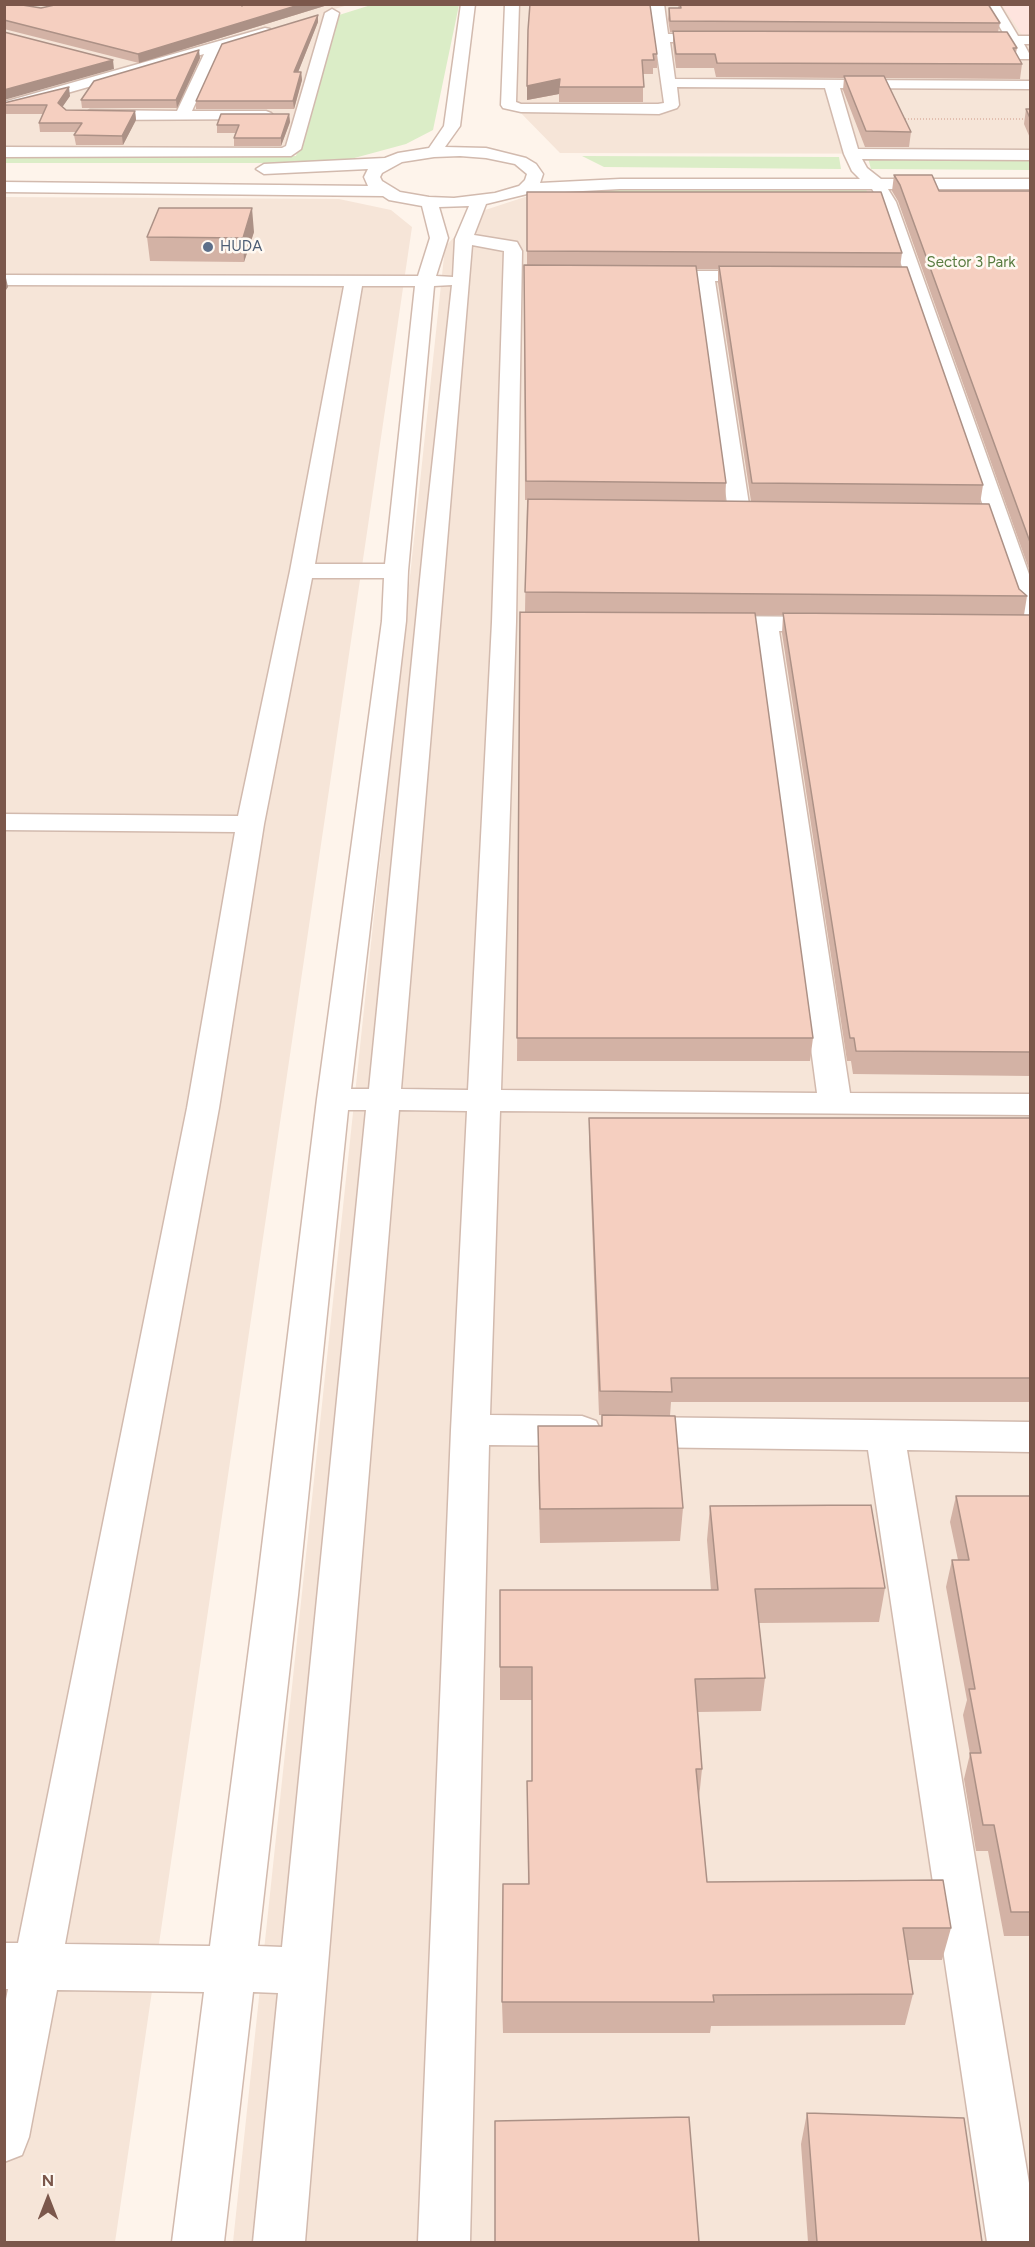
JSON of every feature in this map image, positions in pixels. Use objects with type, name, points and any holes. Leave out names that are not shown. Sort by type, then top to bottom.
[{"type":"street","points":[[434,152],[452,126],[468,4]]},
{"type":"street","points":[[512,4],[508,105],[512,107],[668,108],[672,105],[657,4]]},
{"type":"street","points":[[992,4],[1030,68]]},
{"type":"street","points":[[310,19],[348,7]]},
{"type":"street","points":[[4,152],[285,153],[293,149],[291,116],[332,13]]},
{"type":"street","points":[[4,107],[278,29]]},
{"type":"street","points":[[662,38],[732,38]]},
{"type":"street","points":[[955,40],[1030,40]]},
{"type":"street","points":[[183,115],[214,48]]},
{"type":"street","points":[[104,60],[139,69]]},
{"type":"street","points":[[669,83],[1030,85]]},
{"type":"street","points":[[89,84],[74,108],[183,115],[291,116]]},
{"type":"street","points":[[831,84],[852,154],[868,177],[894,202],[914,277],[997,514],[1020,547],[1027,620]]},
{"type":"street","points":[[479,136],[486,153]]},
{"type":"street","points":[[4,168],[270,169],[384,163],[414,154],[434,152],[486,153],[512,159],[530,167],[554,168]]},
{"type":"street","points":[[852,154],[1030,154]]},
{"type":"street","points":[[383,190],[375,184],[372,177],[375,170],[384,163]]},
{"type":"street","points":[[4,187],[383,190],[410,199],[429,202],[479,201],[513,194],[525,189],[533,182],[535,174],[530,167]]},
{"type":"street","points":[[589,170],[868,177],[1030,184]]},
{"type":"street","points":[[525,189],[620,184],[1030,172]]},
{"type":"street","points":[[279,2242],[435,540],[462,280],[464,238],[479,201]]},
{"type":"street","points":[[198,2242],[333,1098],[394,621],[396,571],[424,282],[439,238],[429,202]]},
{"type":"street","points":[[865,202],[894,202]]},
{"type":"street","points":[[444,2242],[483,1100],[515,622],[518,509],[519,275],[511,246],[464,238]]},
{"type":"street","points":[[633,276],[786,276]]},
{"type":"street","points":[[705,276],[739,511]]},
{"type":"street","points":[[891,277],[914,277]]},
{"type":"street","points":[[9,298],[11,280],[179,279],[424,282],[462,280]]},
{"type":"street","points":[[4,2137],[21,1967],[205,1097],[250,824],[302,571],[354,281]]},
{"type":"street","points":[[716,511],[762,511]]},
{"type":"street","points":[[974,514],[997,514]]},
{"type":"street","points":[[302,571],[396,571]]},
{"type":"street","points":[[694,623],[846,624]]},
{"type":"street","points":[[766,624],[835,1104]]},
{"type":"street","points":[[4,822],[250,824]]},
{"type":"street","points":[[333,1098],[1030,1105]]},
{"type":"street","points":[[470,1430],[1030,1437]]},
{"type":"street","points":[[885,1435],[1013,2242]]},
{"type":"street","points":[[21,1967],[303,1970]]},
{"type":"path","points":[[895,119],[1030,119]]},
{"type":"shaded area","points":[[5,5],[348,5],[328,11],[288,152],[5,150]]},
{"type":"shaded area","points":[[518,5],[1030,5],[1030,154],[560,153],[515,107]]},
{"type":"shaded area","points":[[1002,5],[1030,5],[1030,36],[1023,36]]},
{"type":"shaded area","points":[[609,187],[1030,188],[1030,2242],[233,2242],[445,247],[476,213],[531,195]]},
{"type":"shaded area","points":[[5,197],[339,199],[391,210],[412,227],[115,2242],[5,2242]]},
{"type":"green space","points":[[371,5],[459,5],[433,130],[406,144],[347,160],[292,163],[5,163],[5,155],[296,156],[339,15]]},
{"type":"green space","points":[[582,156],[839,157],[841,169],[604,167]]},
{"type":"green space","points":[[868,158],[1030,158],[1030,170],[871,169]]},
{"type":"green space","points":[[866,189],[870,200],[554,201],[604,190]]},
{"type":"building","points":[[4,4],[41,8],[59,4],[240,4],[242,6],[245,4],[302,4],[138,54],[4,20]]},
{"type":"building","points":[[530,4],[650,5],[657,54],[653,54],[654,60],[642,60],[644,87],[559,87],[560,79],[527,86]]},
{"type":"building","points":[[680,4],[988,4],[1000,23],[670,21],[669,8],[681,8]]},
{"type":"building","points":[[318,15],[294,72],[301,72],[293,101],[196,101],[222,44]]},
{"type":"building","points":[[673,31],[1007,32],[1017,48],[1013,48],[1022,64],[717,63],[715,54],[676,54]]},
{"type":"building","points":[[4,32],[113,60],[4,90]]},
{"type":"building","points":[[199,50],[176,100],[81,100],[94,81]]},
{"type":"building","points":[[844,76],[884,76],[911,132],[866,131]]},
{"type":"building","points":[[69,87],[58,103],[66,110],[135,111],[122,136],[74,135],[82,123],[39,123],[47,105],[4,105],[4,103]]},
{"type":"building","points":[[221,114],[289,114],[281,138],[234,138],[239,125],[217,125]]},
{"type":"building","name":"Sector 3 Park","points":[[894,175],[932,175],[939,191],[1030,191],[1030,542],[900,185]]},
{"type":"building","points":[[527,192],[881,192],[902,253],[527,251]]},
{"type":"building","points":[[159,208],[252,208],[243,238],[147,237]]},
{"type":"building","points":[[524,265],[696,266],[726,483],[526,481]]},
{"type":"building","points":[[719,266],[907,267],[983,485],[752,483]]},
{"type":"building","points":[[528,499],[989,504],[1019,589],[1027,596],[525,592]]},
{"type":"building","points":[[520,612],[755,613],[813,1038],[517,1038]]},
{"type":"building","points":[[783,613],[1030,615],[1030,1052],[856,1051],[854,1038],[850,1038]]},
{"type":"building","points":[[589,1118],[1030,1118],[1030,1378],[671,1378],[672,1392],[600,1391]]},
{"type":"building","points":[[602,1415],[675,1416],[683,1508],[540,1509],[538,1426],[602,1426]]},
{"type":"building","points":[[956,1496],[1030,1496],[1030,1912],[1011,1912],[994,1825],[983,1825],[970,1753],[981,1753],[969,1689],[975,1689],[952,1560],[969,1560]]},
{"type":"building","points":[[871,1505],[885,1588],[755,1589],[765,1678],[695,1679],[702,1769],[696,1769],[707,1882],[943,1880],[951,1928],[903,1928],[913,1994],[713,1995],[714,2002],[502,2002],[503,1884],[529,1884],[527,1781],[532,1781],[532,1667],[500,1667],[500,1590],[718,1590],[710,1506]]},
{"type":"building","points":[[807,2113],[964,2118],[982,2242],[817,2242]]},
{"type":"building","points":[[689,2117],[699,2242],[495,2242],[495,2121]]},
{"type":"place","name":"HUDA","points":[[208,247]]}]
